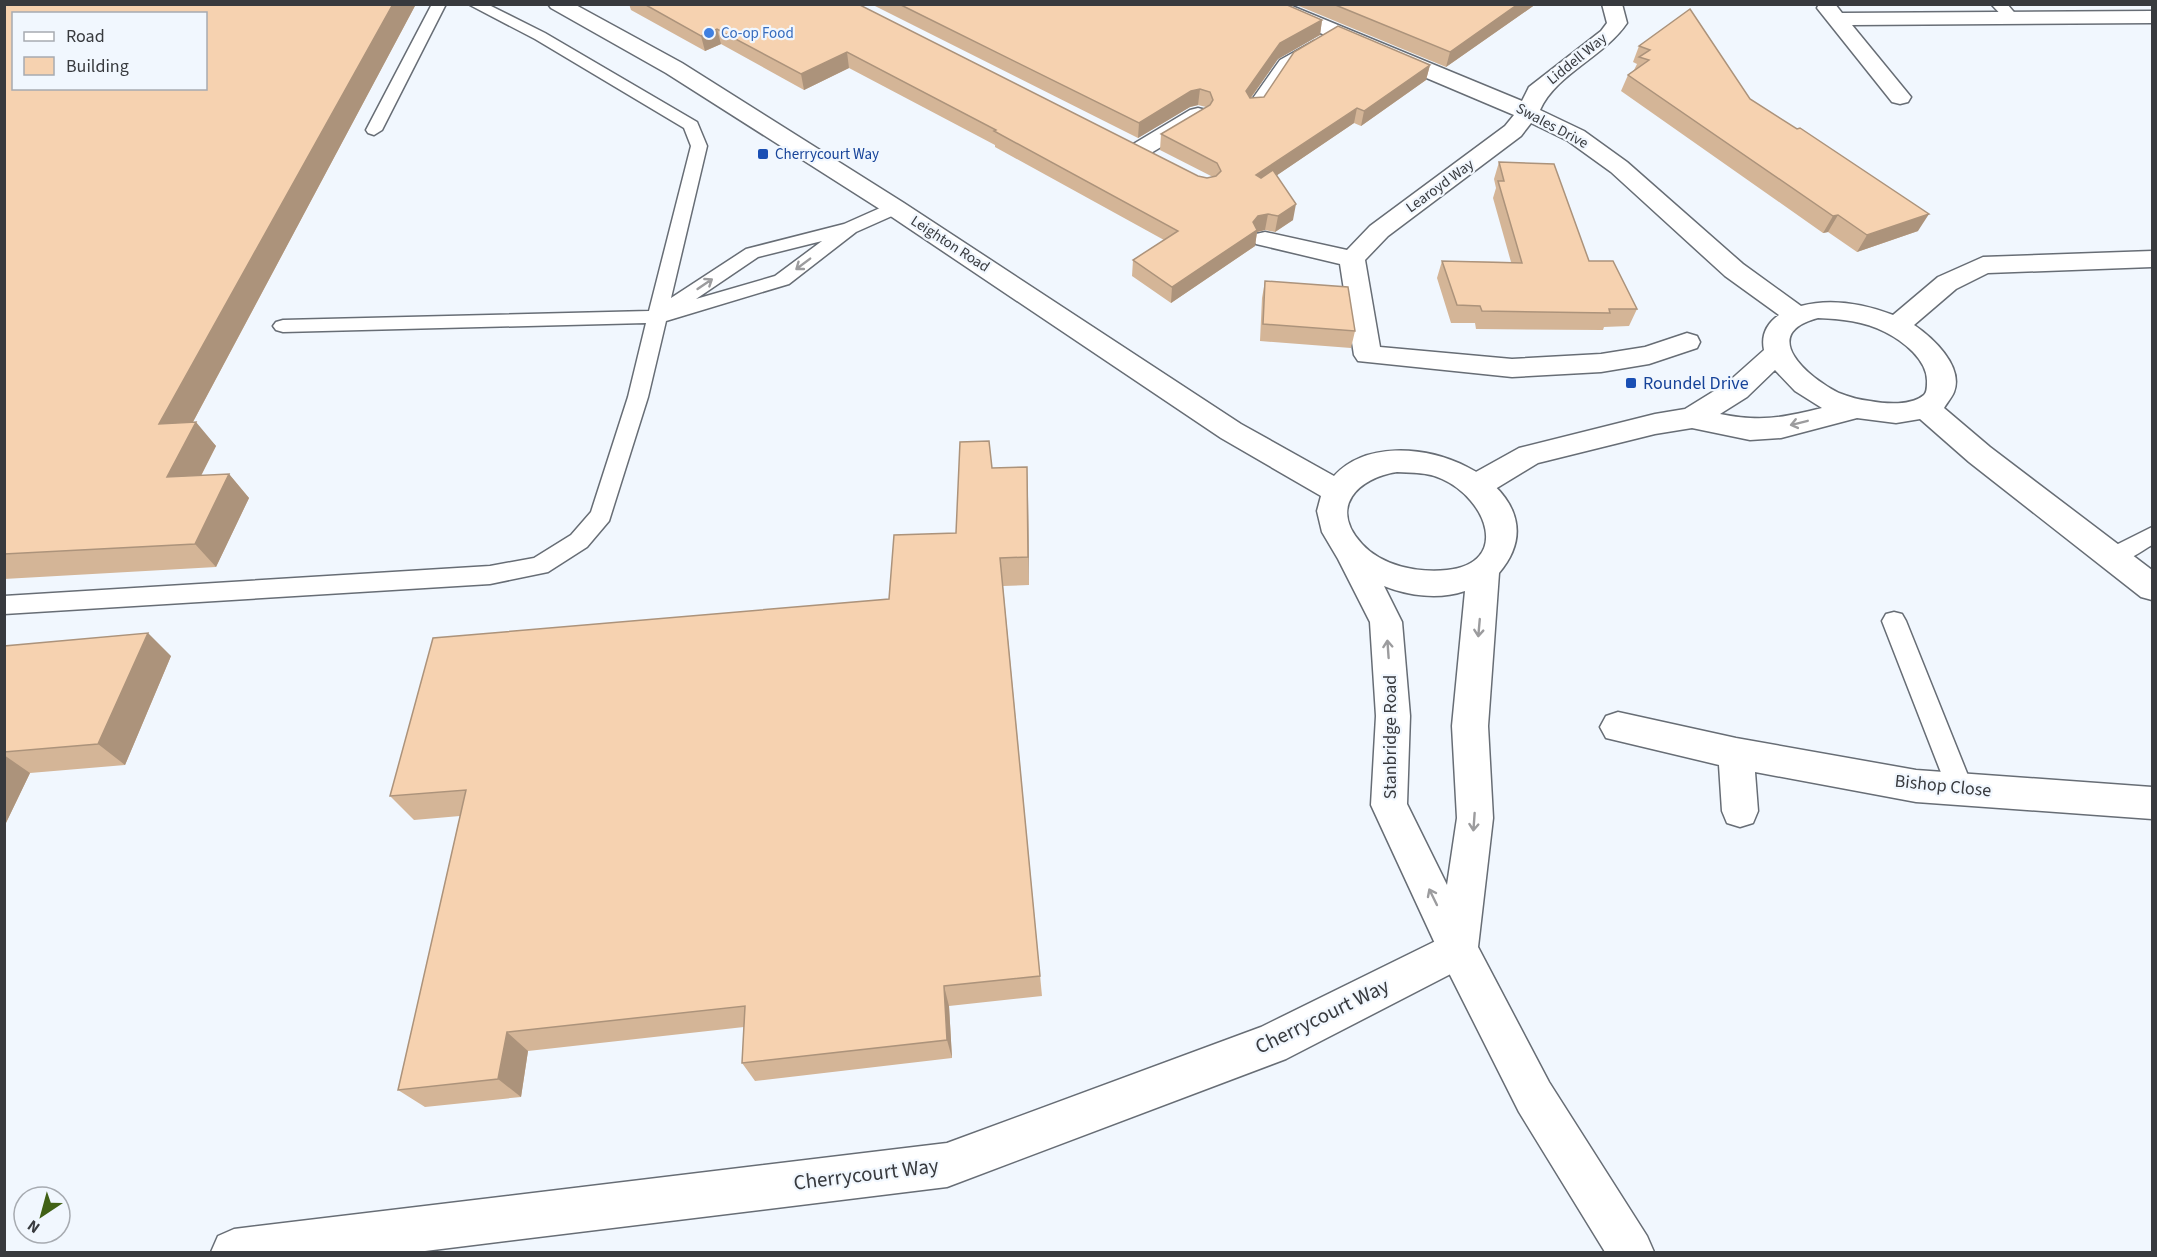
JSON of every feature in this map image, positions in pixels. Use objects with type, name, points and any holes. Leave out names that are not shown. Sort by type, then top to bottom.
[{"type":"street","name":"Leighton Road","points":[[558,4],[674,68],[895,208],[1231,431],[1337,492]]},
{"type":"street","name":"Swales Drive","points":[[1268,4],[1528,112],[1576,135],[1619,167],[1734,270],[1796,315]]},
{"type":"street","name":"Liddell Way","points":[[1528,112],[1537,92],[1608,35],[1617,23],[1612,4]]},
{"type":"street","points":[[1830,12],[2005,11],[2152,17]]},
{"type":"street","points":[[1830,12],[1900,97]]},
{"type":"street","name":"Learoyd Way","points":[[1352,259],[1379,231],[1513,131],[1528,112]]},
{"type":"street","points":[[1117,141],[1148,156],[1199,114]]},
{"type":"street","points":[[1264,239],[1352,259],[1368,355],[1512,368],[1601,363],[1649,355],[1687,342]]},
{"type":"street","points":[[1897,327],[1913,310],[1947,283],[1983,265],[2152,259]]},
{"type":"street","points":[[1818,310],[1844,311],[1871,316],[1897,327],[1917,340],[1932,354],[1941,369],[1943,384],[1938,397],[1925,406],[1906,412],[1883,413],[1856,409],[1829,399],[1809,387],[1783,364],[1777,353],[1775,338],[1782,324],[1796,315],[1818,310]]},
{"type":"street","points":[[1692,418],[1737,390],[1777,353]]},
{"type":"street","points":[[1925,406],[1962,441],[2114,556],[2152,588]]},
{"type":"street","points":[[1476,486],[1528,454],[1655,424],[1692,418],[1750,430],[1781,428],[1856,409]]},
{"type":"street","points":[[1337,492],[1351,476],[1372,465],[1397,461],[1425,463],[1453,471],[1476,486],[1491,502],[1500,519],[1502,537],[1496,555],[1483,570],[1470,726],[1475,818],[1458,950]]},
{"type":"street","name":"Stanbridge Road","points":[[1337,492],[1332,511],[1337,532],[1351,553],[1386,621],[1393,716],[1389,806],[1458,950],[1534,1097],[1631,1252]]},
{"type":"street","name":"Stanbridge Road","points":[[1351,553],[1374,569],[1402,580],[1422,583],[1459,581],[1483,570]]},
{"type":"street","name":"Bishop Close","points":[[1618,728],[1736,753],[1916,786],[2152,803]]},
{"type":"street","points":[[1736,753],[1740,811]]},
{"type":"street","name":"Cherrycourt Way","points":[[234,1252],[947,1165],[1271,1044],[1458,950]]},
{"type":"lane","points":[[374,130],[439,4]]},
{"type":"lane","points":[[4,605],[490,575],[540,566],[579,541],[601,515],[638,397],[699,146],[690,125],[540,36],[475,4]]},
{"type":"lane","points":[[1254,108],[1285,63],[1337,32]]},
{"type":"lane","points":[[657,317],[752,253],[850,228],[895,208]]},
{"type":"lane","points":[[283,326],[657,317],[782,280],[850,228]]},
{"type":"lane","points":[[2114,556],[2152,535]]},
{"type":"lane","points":[[1894,621],[1960,788]]},
{"type":"building","points":[[4,4],[393,4],[159,424],[196,422],[167,477],[229,474],[195,544],[4,554]]},
{"type":"building","points":[[644,4],[858,4],[1198,176],[1207,178],[1216,176],[1221,171],[1217,163],[1161,134],[1210,105],[1213,100],[1210,92],[1200,89],[1191,91],[1139,123],[899,4],[1285,4],[1322,20],[1280,43],[1246,91],[1250,98],[1264,97],[1294,52],[1338,26],[1430,65],[1364,111],[1357,108],[1256,175],[1261,178],[1273,170],[1296,204],[1278,216],[1268,214],[1258,216],[1253,222],[1257,230],[1172,287],[1133,260],[1178,231],[994,131],[996,130],[847,52],[801,74],[717,29],[701,36]]},
{"type":"building","points":[[1333,4],[1518,4],[1450,52]]},
{"type":"building","points":[[1690,9],[1750,99],[1797,129],[1800,128],[1929,214],[1867,235],[1838,215],[1833,216],[1628,75],[1649,60],[1639,57],[1650,50],[1639,46]]},
{"type":"building","points":[[1499,162],[1554,164],[1589,261],[1613,261],[1637,309],[1609,309],[1610,313],[1482,311],[1480,306],[1457,305],[1442,261],[1522,263],[1498,181],[1504,181]]},
{"type":"building","points":[[1265,281],[1348,287],[1355,331],[1263,324]]},
{"type":"building","points":[[989,441],[992,468],[1027,467],[1028,557],[1000,558],[1040,976],[944,986],[947,1040],[742,1063],[745,1006],[507,1032],[498,1079],[398,1090],[466,790],[390,796],[433,638],[889,599],[894,535],[956,533],[960,442]]},
{"type":"building","points":[[148,633],[98,744],[4,752],[4,646]]},
{"type":"place","name":"Co-op Food","points":[[709,33]]},
{"type":"place","name":"Cherrycourt Way","points":[[763,154]]},
{"type":"place","name":"Roundel Drive","points":[[1631,383]]}]
